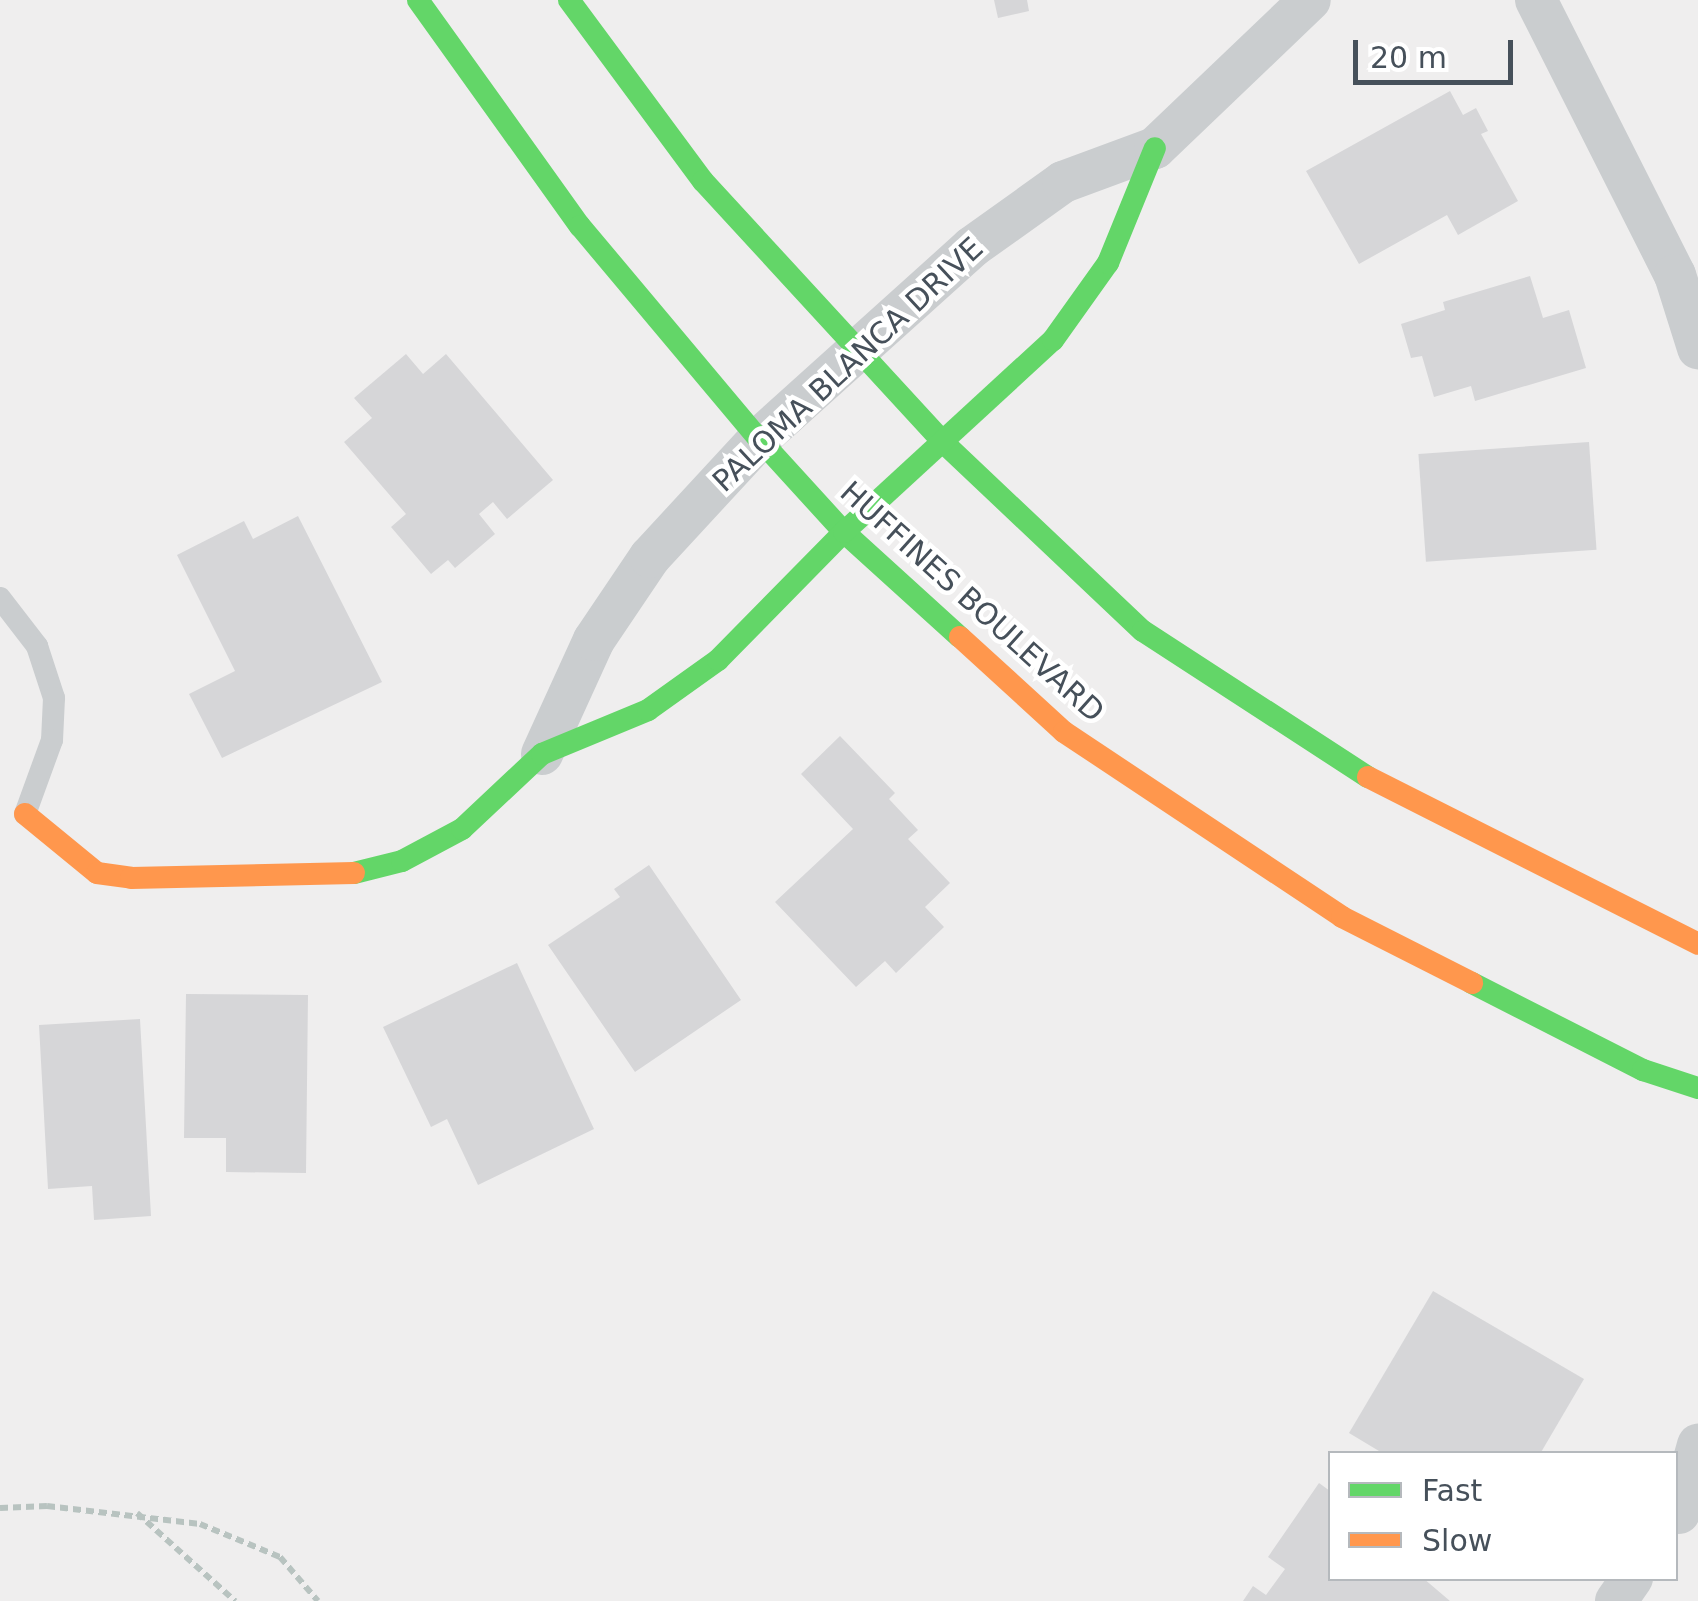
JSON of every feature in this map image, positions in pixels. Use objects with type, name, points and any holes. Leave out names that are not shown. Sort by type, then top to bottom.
[{"type":"main road","name":"HUFFINES BOULEVARD","points":[[418,0],[580,226],[759,439],[844,532],[1064,732],[1342,917],[1643,1070],[1698,1088]]},
{"type":"main road","points":[[569,0],[703,181],[946,444],[1143,631],[1308,743],[1436,816],[1698,944]]},
{"type":"main road","name":"PALOMA BLANCA DRIVE","points":[[26,814],[66,854],[97,873],[233,881],[342,876],[402,861],[462,829],[542,754],[648,710],[718,660],[844,532],[946,444],[1052,340],[1108,263],[1155,148]]},
{"type":"street","name":"PALOMA BLANCA DRIVE","points":[[542,754],[594,640],[650,557],[759,439],[972,247],[1063,182],[1155,148],[1310,0]]},
{"type":"street","points":[[1536,0],[1675,275],[1698,348]]},
{"type":"street","points":[[1684,1507],[1698,1445]]},
{"type":"lane","points":[[0,598],[37,646],[54,698],[52,740],[26,814]]},
{"type":"path","points":[[0,1508],[137,1514],[242,1538],[280,1557],[318,1601]]},
{"type":"path","points":[[137,1514],[235,1601]]},
{"type":"building","points":[[994,0],[1027,0],[1029,11],[998,18]]},
{"type":"building","points":[[1450,91],[1463,115],[1476,108],[1488,131],[1481,134],[1518,201],[1458,235],[1447,215],[1359,264],[1306,171]]},
{"type":"building","points":[[1530,276],[1543,318],[1569,310],[1586,368],[1475,401],[1471,386],[1434,397],[1422,356],[1411,358],[1401,324],[1445,310],[1443,302]]},
{"type":"building","points":[[406,354],[423,374],[446,354],[553,480],[507,519],[493,502],[479,514],[495,534],[455,568],[448,560],[431,574],[391,527],[406,514],[344,442],[372,418],[354,398]]},
{"type":"building","points":[[1589,442],[1597,550],[1426,562],[1418,454]]},
{"type":"building","points":[[298,516],[382,682],[222,758],[189,694],[235,671],[177,555],[244,521],[253,539]]},
{"type":"building","points":[[840,736],[895,793],[889,799],[918,830],[908,839],[950,883],[925,907],[944,927],[896,973],[885,961],[856,987],[775,902],[853,829],[801,774]]},
{"type":"building","points":[[649,865],[741,1000],[635,1072],[548,945],[620,897],[614,889]]},
{"type":"building","points":[[517,963],[594,1129],[478,1185],[447,1119],[431,1127],[383,1027]]},
{"type":"building","points":[[186,994],[308,995],[306,1173],[226,1172],[226,1138],[184,1138]]},
{"type":"building","points":[[140,1019],[151,1216],[94,1220],[92,1186],[48,1189],[39,1025]]},
{"type":"building","points":[[1433,1291],[1584,1379],[1542,1451],[1379,1451],[1349,1433]]},
{"type":"building","points":[[1319,1483],[1328,1490],[1328,1581],[1427,1581],[1450,1601],[1243,1601],[1253,1586],[1266,1595],[1285,1569],[1268,1557]]},
{"type":"traffic: fast","points":[[418,0],[580,226],[759,439],[844,532],[960,637]]},
{"type":"traffic: fast","points":[[569,0],[703,181],[945,444],[1143,631],[1368,777]]},
{"type":"traffic: fast","points":[[354,873],[402,861],[462,829],[542,754],[648,710],[718,660],[844,532],[1053,340],[1108,263],[1155,148]]},
{"type":"traffic: fast","points":[[1472,983],[1643,1070],[1698,1088]]},
{"type":"traffic: slow","points":[[960,637],[1064,732],[1342,917],[1472,983]]},
{"type":"traffic: slow","points":[[1368,777],[1698,944]]},
{"type":"traffic: slow","points":[[25,814],[97,873],[131,878],[354,873]]}]
